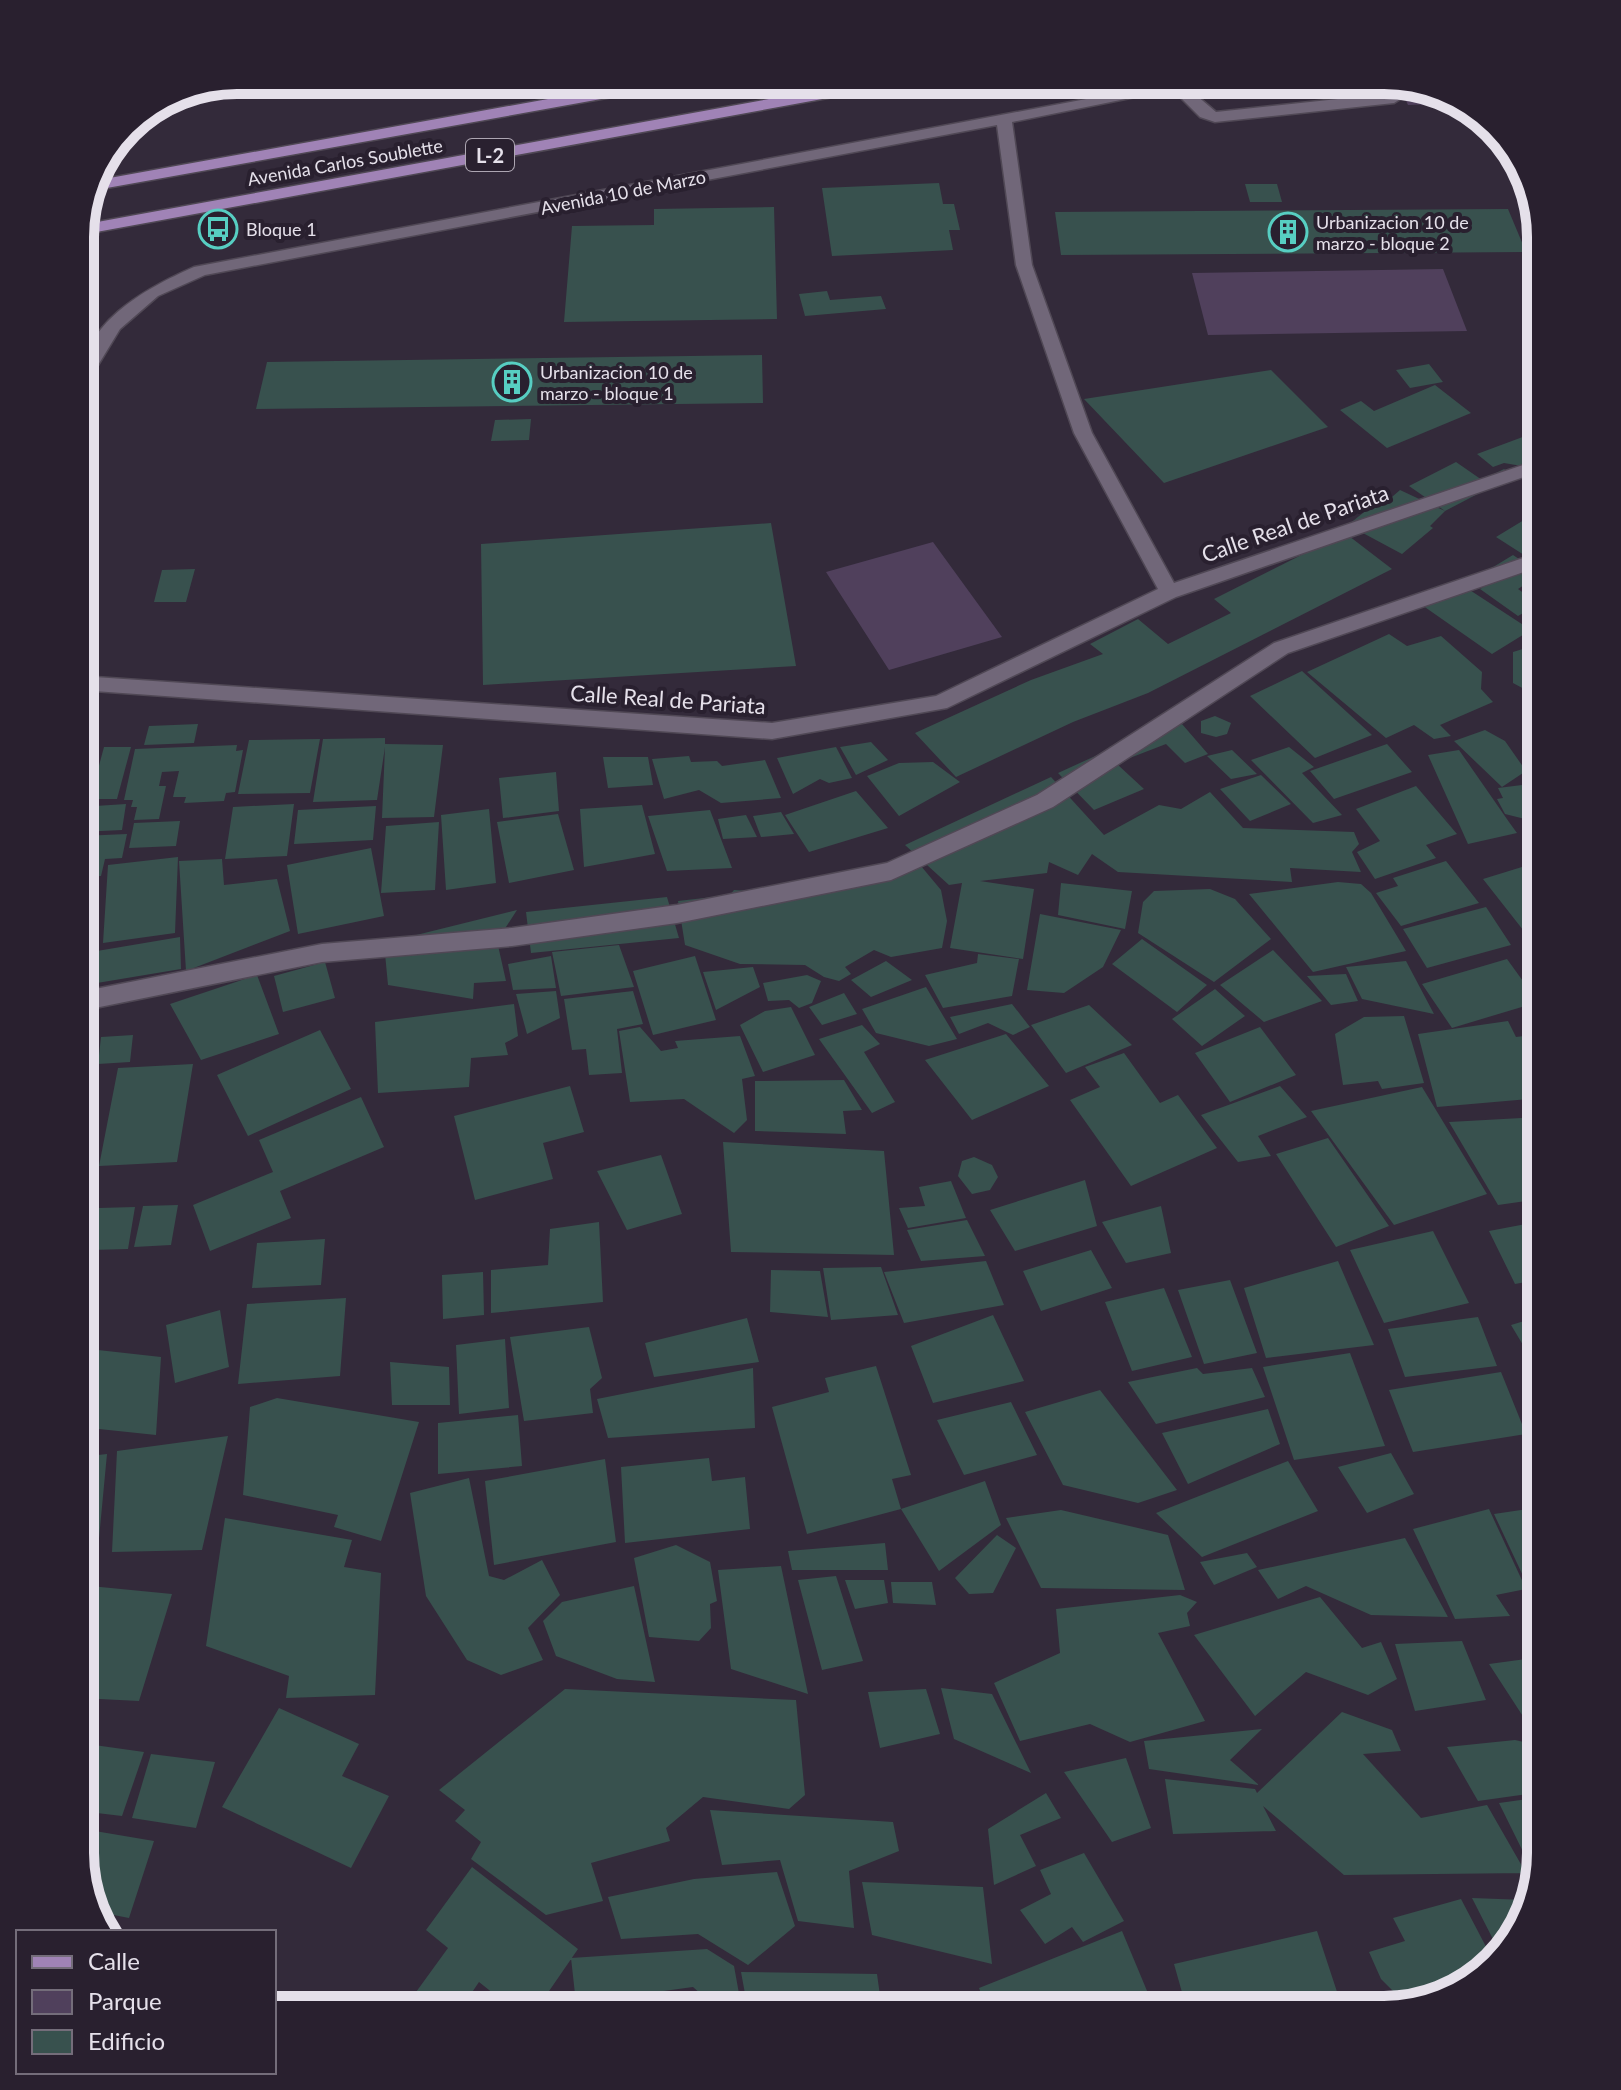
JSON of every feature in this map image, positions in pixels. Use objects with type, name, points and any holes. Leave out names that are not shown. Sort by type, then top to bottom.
[{"type":"main road","name":"Avenida Carlos Soublette","points":[[104,184],[601,94]]},
{"type":"main road","name":"Avenida Carlos Soublette","points":[[94,227],[823,94]]},
{"type":"street","name":"Avenida 10 de Marzo","points":[[94,358],[113,326],[152,292],[200,271],[1141,94]]},
{"type":"street","points":[[1185,94],[1205,114],[1215,117],[1394,98]]},
{"type":"street","points":[[1004,120],[1024,265],[1078,419],[1169,592]]},
{"type":"street","name":"Calle Real de Pariata","points":[[94,684],[772,731],[940,703],[1169,592],[1527,470]]},
{"type":"street","points":[[94,999],[322,953],[512,937],[662,916],[891,871],[1045,801],[1281,648],[1527,564]]},
{"type":"green space","points":[[1404,96],[1436,104],[1408,105]]},
{"type":"green space","points":[[1443,269],[1467,331],[1208,335],[1192,273]]},
{"type":"green space","points":[[933,542],[1002,637],[889,670],[826,572]]},
{"type":"building","points":[[939,183],[943,204],[954,204],[960,230],[949,230],[953,250],[832,256],[822,188]]},
{"type":"building","points":[[1245,184],[1277,184],[1282,202],[1250,202]]},
{"type":"building","points":[[774,207],[777,319],[564,322],[572,226],[654,225],[654,209]]},
{"type":"building","name":"Urbanizacion 10 de marzo - bloque 2","points":[[1508,209],[1526,252],[1061,255],[1055,212]]},
{"type":"building","points":[[827,291],[830,300],[881,296],[886,309],[805,316],[799,294]]},
{"type":"building","name":"Urbanizacion 10 de marzo - bloque 1","points":[[762,355],[763,403],[256,409],[267,362]]},
{"type":"building","points":[[1429,364],[1443,382],[1410,388],[1396,370]]},
{"type":"building","points":[[1271,370],[1328,427],[1164,483],[1084,399]]},
{"type":"building","points":[[1435,385],[1471,413],[1387,448],[1340,410],[1361,401],[1374,411]]},
{"type":"building","points":[[531,419],[529,440],[491,441],[495,420]]},
{"type":"building","points":[[1527,435],[1527,467],[1504,463],[1493,467],[1477,454]]},
{"type":"building","points":[[1456,462],[1482,480],[1504,469],[1514,475],[1445,511],[1409,486]]},
{"type":"building","points":[[1400,490],[1445,511],[1430,526],[1433,528],[1402,554],[1348,525],[1379,500],[1385,503]]},
{"type":"building","points":[[1527,518],[1527,557],[1496,537]]},
{"type":"building","points":[[771,523],[796,666],[483,685],[481,544]]},
{"type":"building","points":[[1345,533],[1392,569],[1148,693],[1073,722],[956,777],[915,733],[1031,680],[1103,654],[1090,644],[1138,619],[1168,644],[1231,613],[1214,599]]},
{"type":"building","points":[[1513,555],[1527,564],[1527,583],[1518,589],[1527,595],[1527,611],[1518,616],[1480,589],[1496,580],[1485,572]]},
{"type":"building","points":[[195,569],[186,602],[154,602],[162,570]]},
{"type":"building","points":[[1459,583],[1527,627],[1527,632],[1492,654],[1419,603]]},
{"type":"building","points":[[1389,634],[1407,646],[1441,636],[1482,672],[1481,689],[1493,702],[1440,725],[1451,736],[1434,739],[1414,725],[1386,738],[1307,672]]},
{"type":"building","points":[[1527,648],[1527,690],[1513,683],[1513,652]]},
{"type":"building","points":[[1302,671],[1372,735],[1315,758],[1250,696]]},
{"type":"building","points":[[1215,716],[1231,723],[1227,734],[1216,737],[1201,733],[1201,721]]},
{"type":"building","points":[[198,724],[194,743],[144,745],[149,726]]},
{"type":"building","points":[[1182,724],[1208,754],[1185,763],[1166,744],[1122,761],[1109,747]]},
{"type":"building","points":[[1485,730],[1505,741],[1526,771],[1502,787],[1454,741]]},
{"type":"building","points":[[385,738],[385,744],[443,745],[434,817],[382,818],[385,747],[377,800],[313,802],[323,739]]},
{"type":"building","points":[[320,739],[310,793],[238,794],[249,740]]},
{"type":"building","points":[[871,742],[888,760],[856,775],[840,747]]},
{"type":"building","points":[[1387,744],[1412,772],[1334,799],[1310,771]]},
{"type":"building","points":[[237,745],[236,751],[243,750],[235,792],[226,793],[224,801],[184,803],[186,797],[173,797],[179,771],[162,772],[159,786],[166,786],[159,819],[134,820],[137,807],[131,807],[133,800],[124,800],[135,749]]},
{"type":"building","points":[[104,747],[131,747],[117,799],[94,799],[94,784]]},
{"type":"building","points":[[836,747],[852,778],[829,783],[820,779],[793,794],[777,758]]},
{"type":"building","points":[[1289,747],[1314,767],[1302,773],[1342,815],[1313,823],[1251,760]]},
{"type":"building","points":[[1232,750],[1257,774],[1231,779],[1207,756]]},
{"type":"building","points":[[1459,750],[1517,833],[1468,844],[1428,755]]},
{"type":"building","points":[[1104,752],[1144,789],[1094,810],[1058,773]]},
{"type":"building","points":[[689,756],[691,762],[717,761],[722,766],[765,760],[781,798],[721,803],[699,790],[664,799],[652,759]]},
{"type":"building","points":[[603,757],[648,757],[653,785],[608,788]]},
{"type":"building","points":[[933,762],[960,782],[899,816],[867,776],[899,763]]},
{"type":"building","points":[[556,772],[559,811],[503,818],[499,778]]},
{"type":"building","points":[[1261,775],[1291,804],[1250,821],[1220,789]]},
{"type":"building","points":[[1051,777],[1104,835],[1159,805],[1181,809],[1210,792],[1243,828],[1354,832],[1359,844],[1352,852],[1361,872],[1290,868],[1292,882],[1118,872],[1092,854],[1078,875],[1049,862],[1047,873],[980,881],[1034,889],[1023,959],[950,948],[962,883],[949,885],[905,845]]},
{"type":"building","points":[[1527,784],[1527,820],[1505,814],[1497,799],[1503,798],[1498,788]]},
{"type":"building","points":[[1416,786],[1457,834],[1426,845],[1436,858],[1375,879],[1357,852],[1380,841],[1356,809]]},
{"type":"building","points":[[856,791],[888,828],[809,852],[785,815]]},
{"type":"building","points":[[126,804],[122,830],[94,831],[94,806]]},
{"type":"building","points":[[294,804],[287,856],[225,859],[233,807]]},
{"type":"building","points":[[642,805],[655,854],[584,867],[580,809]]},
{"type":"building","points":[[376,806],[373,840],[294,844],[298,810]]},
{"type":"building","points":[[489,809],[496,883],[446,890],[441,815]]},
{"type":"building","points":[[710,810],[732,868],[667,871],[648,816]]},
{"type":"building","points":[[781,812],[794,834],[761,837],[753,816]]},
{"type":"building","points":[[558,814],[574,870],[509,883],[497,822]]},
{"type":"building","points":[[746,815],[757,837],[723,839],[718,819]]},
{"type":"building","points":[[180,821],[176,846],[129,848],[134,823]]},
{"type":"building","points":[[439,822],[435,890],[381,893],[386,826]]},
{"type":"building","points":[[127,834],[122,858],[105,859],[101,876],[94,876],[94,835]]},
{"type":"building","points":[[371,848],[384,916],[298,934],[287,865]]},
{"type":"building","points":[[178,857],[175,933],[103,943],[108,865]]},
{"type":"building","points":[[222,859],[224,885],[277,879],[290,931],[186,971],[179,861]]},
{"type":"building","points":[[916,860],[941,890],[947,921],[942,948],[891,957],[874,950],[845,967],[851,974],[839,981],[824,977],[805,965],[740,964],[685,945],[678,901],[730,895],[734,890],[795,894]]},
{"type":"building","points":[[1446,861],[1479,903],[1401,926],[1376,893],[1398,886],[1393,878]]},
{"type":"building","points":[[1527,865],[1527,935],[1483,879]]},
{"type":"building","points":[[1338,882],[1361,884],[1371,893],[1406,951],[1313,972],[1249,894]]},
{"type":"building","points":[[1061,883],[1132,891],[1125,929],[1058,915]]},
{"type":"building","points":[[94,885],[98,885],[94,924]]},
{"type":"building","points":[[1210,889],[1235,899],[1271,939],[1214,982],[1138,933],[1143,902],[1154,891]]},
{"type":"building","points":[[667,897],[679,938],[531,953],[526,912]]},
{"type":"building","points":[[1486,907],[1511,945],[1427,968],[1403,929]]},
{"type":"building","points":[[517,910],[497,941],[506,981],[474,983],[473,999],[388,985],[384,943]]},
{"type":"building","points":[[1040,914],[1121,930],[1103,967],[1064,993],[1027,990]]},
{"type":"building","points":[[180,937],[181,969],[97,983],[97,951]]},
{"type":"building","points":[[1142,939],[1207,985],[1177,1012],[1112,964]]},
{"type":"building","points":[[619,945],[634,987],[561,996],[552,952]]},
{"type":"building","points":[[1273,950],[1322,1001],[1264,1022],[1220,985]]},
{"type":"building","points":[[978,954],[1019,959],[1012,996],[943,1008],[925,975],[977,963]]},
{"type":"building","points":[[551,956],[556,988],[513,990],[508,964]]},
{"type":"building","points":[[695,956],[716,1020],[653,1035],[633,971]]},
{"type":"building","points":[[1507,959],[1527,987],[1527,1005],[1452,1028],[1422,984]]},
{"type":"building","points":[[886,961],[912,980],[871,997],[851,980]]},
{"type":"building","points":[[1406,961],[1434,1014],[1362,999],[1346,967]]},
{"type":"building","points":[[325,962],[335,998],[283,1012],[274,976]]},
{"type":"building","points":[[753,967],[760,987],[716,1010],[703,972]]},
{"type":"building","points":[[1346,974],[1358,1001],[1331,1005],[1307,976]]},
{"type":"building","points":[[257,975],[279,1034],[201,1060],[170,1004]]},
{"type":"building","points":[[807,975],[821,981],[812,1003],[799,1008],[789,1000],[768,1001],[763,983]]},
{"type":"building","points":[[926,987],[957,1039],[929,1046],[876,1033],[862,1009]]},
{"type":"building","points":[[1215,989],[1245,1016],[1202,1046],[1172,1019]]},
{"type":"building","points":[[556,991],[560,1018],[527,1034],[516,994]]},
{"type":"building","points":[[633,991],[643,1024],[617,1029],[622,1073],[589,1075],[586,1049],[572,1050],[564,999]]},
{"type":"building","points":[[844,993],[857,1014],[822,1025],[809,1007]]},
{"type":"building","points":[[514,1004],[518,1036],[505,1043],[508,1055],[471,1058],[469,1087],[378,1093],[375,1022]]},
{"type":"building","points":[[1012,1004],[1030,1027],[1013,1035],[988,1023],[959,1034],[950,1017]]},
{"type":"building","points":[[1089,1005],[1132,1045],[1066,1073],[1031,1025]]},
{"type":"building","points":[[791,1007],[815,1055],[763,1072],[740,1025],[765,1011]]},
{"type":"building","points":[[1404,1016],[1424,1083],[1382,1089],[1378,1081],[1343,1085],[1335,1034],[1364,1017]]},
{"type":"building","points":[[1508,1021],[1516,1037],[1527,1036],[1527,1099],[1437,1107],[1418,1034]]},
{"type":"building","points":[[862,1025],[880,1044],[864,1052],[895,1102],[872,1113],[819,1039]]},
{"type":"building","points":[[640,1027],[661,1051],[678,1048],[675,1041],[740,1036],[755,1076],[742,1079],[747,1120],[734,1133],[684,1099],[630,1102],[619,1031]]},
{"type":"building","points":[[1260,1027],[1296,1075],[1230,1102],[1195,1053]]},
{"type":"building","points":[[320,1030],[351,1089],[248,1136],[217,1075]]},
{"type":"building","points":[[1006,1034],[1049,1086],[972,1120],[925,1060]]},
{"type":"building","points":[[133,1035],[130,1062],[98,1064],[101,1037]]},
{"type":"building","points":[[1124,1053],[1160,1103],[1178,1095],[1217,1148],[1131,1186],[1070,1100],[1100,1087],[1085,1067]]},
{"type":"building","points":[[193,1064],[177,1162],[99,1166],[118,1068]]},
{"type":"building","points":[[844,1080],[862,1110],[843,1111],[846,1134],[755,1131],[755,1081]]},
{"type":"building","points":[[570,1086],[584,1132],[543,1143],[553,1179],[475,1200],[454,1116]]},
{"type":"building","points":[[1280,1086],[1307,1117],[1258,1136],[1271,1156],[1238,1162],[1201,1115]]},
{"type":"building","points":[[1422,1087],[1487,1194],[1394,1225],[1311,1111]]},
{"type":"building","points":[[361,1097],[384,1147],[280,1191],[291,1218],[210,1251],[193,1205],[273,1172],[259,1140]]},
{"type":"building","points":[[1527,1118],[1527,1201],[1498,1205],[1449,1122]]},
{"type":"building","points":[[1328,1138],[1389,1226],[1336,1247],[1276,1154]]},
{"type":"building","points":[[723,1142],[884,1151],[894,1255],[731,1252]]},
{"type":"building","points":[[661,1155],[682,1214],[627,1230],[597,1171]]},
{"type":"building","points":[[974,1157],[992,1165],[998,1177],[990,1190],[972,1194],[958,1176],[962,1161]]},
{"type":"building","points":[[1085,1180],[1097,1226],[1015,1251],[990,1210]]},
{"type":"building","points":[[951,1181],[966,1218],[908,1228],[899,1208],[925,1206],[919,1187]]},
{"type":"building","points":[[178,1205],[171,1245],[134,1247],[143,1206]]},
{"type":"building","points":[[1161,1206],[1171,1253],[1126,1263],[1102,1222]]},
{"type":"building","points":[[135,1207],[128,1249],[94,1250],[99,1208]]},
{"type":"building","points":[[967,1220],[985,1256],[921,1261],[907,1230]]},
{"type":"building","points":[[599,1222],[603,1302],[491,1313],[491,1270],[548,1265],[550,1229]]},
{"type":"building","points":[[1527,1224],[1527,1282],[1515,1284],[1489,1231]]},
{"type":"building","points":[[1433,1231],[1469,1303],[1384,1323],[1350,1250]]},
{"type":"building","points":[[325,1239],[321,1285],[252,1288],[257,1243]]},
{"type":"building","points":[[1091,1250],[1112,1288],[1041,1311],[1023,1271]]},
{"type":"building","points":[[986,1261],[1004,1305],[904,1323],[884,1272]]},
{"type":"building","points":[[1338,1261],[1374,1345],[1266,1358],[1244,1288]]},
{"type":"building","points":[[881,1267],[898,1315],[831,1320],[823,1268]]},
{"type":"building","points":[[771,1270],[820,1271],[828,1317],[770,1312]]},
{"type":"building","points":[[483,1272],[484,1315],[443,1319],[442,1275]]},
{"type":"building","points":[[1230,1280],[1257,1353],[1204,1364],[1178,1290]]},
{"type":"building","points":[[1164,1288],[1192,1357],[1132,1371],[1105,1302]]},
{"type":"building","points":[[346,1298],[340,1376],[238,1384],[247,1304]]},
{"type":"building","points":[[220,1310],[229,1367],[175,1383],[166,1325]]},
{"type":"building","points":[[993,1315],[1024,1381],[933,1403],[911,1346]]},
{"type":"building","points":[[1478,1317],[1497,1366],[1405,1377],[1388,1329]]},
{"type":"building","points":[[747,1318],[759,1362],[654,1377],[645,1343]]},
{"type":"building","points":[[1527,1320],[1527,1352],[1511,1325]]},
{"type":"building","points":[[589,1327],[602,1378],[590,1389],[593,1413],[524,1421],[510,1337]]},
{"type":"building","points":[[505,1339],[509,1408],[459,1414],[456,1345]]},
{"type":"building","points":[[94,1350],[161,1357],[156,1435],[94,1428]]},
{"type":"building","points":[[1350,1353],[1385,1446],[1294,1460],[1263,1367]]},
{"type":"building","points":[[390,1362],[449,1367],[450,1405],[392,1405]]},
{"type":"building","points":[[876,1366],[911,1475],[892,1479],[901,1509],[807,1534],[772,1407],[829,1392],[825,1378]]},
{"type":"building","points":[[753,1368],[755,1428],[608,1438],[597,1399]]},
{"type":"building","points":[[1197,1368],[1203,1374],[1252,1368],[1265,1397],[1156,1424],[1128,1382]]},
{"type":"building","points":[[1501,1372],[1526,1434],[1413,1452],[1389,1390]]},
{"type":"building","points":[[1100,1390],[1177,1490],[1138,1503],[1063,1485],[1025,1412]]},
{"type":"building","points":[[277,1398],[419,1422],[381,1541],[334,1527],[338,1515],[243,1495],[250,1407]]},
{"type":"building","points":[[1011,1402],[1037,1455],[964,1475],[937,1420]]},
{"type":"building","points":[[1268,1409],[1280,1444],[1188,1484],[1162,1433]]},
{"type":"building","points":[[518,1415],[522,1466],[438,1474],[438,1423]]},
{"type":"building","points":[[228,1436],[202,1550],[112,1552],[117,1451]]},
{"type":"building","points":[[1391,1453],[1414,1494],[1367,1513],[1338,1467]]},
{"type":"building","points":[[107,1454],[98,1549],[94,1549],[94,1455]]},
{"type":"building","points":[[709,1458],[712,1481],[745,1477],[750,1529],[625,1543],[621,1467]]},
{"type":"building","points":[[605,1459],[616,1542],[494,1565],[485,1481]]},
{"type":"building","points":[[1288,1461],[1318,1511],[1202,1557],[1156,1513]]},
{"type":"building","points":[[469,1478],[489,1576],[504,1580],[542,1560],[560,1595],[528,1628],[543,1660],[501,1675],[467,1660],[426,1596],[410,1493]]},
{"type":"building","points":[[985,1481],[1001,1525],[939,1571],[901,1509]]},
{"type":"building","points":[[1489,1509],[1526,1589],[1496,1595],[1510,1616],[1455,1619],[1413,1529]]},
{"type":"building","points":[[1527,1509],[1527,1577],[1524,1578],[1494,1514]]},
{"type":"building","points":[[1061,1510],[1168,1535],[1185,1590],[1041,1588],[1006,1518]]},
{"type":"building","points":[[225,1518],[352,1540],[344,1567],[381,1573],[375,1695],[286,1698],[289,1676],[206,1646]]},
{"type":"building","points":[[997,1535],[1016,1548],[993,1593],[969,1594],[955,1578]]},
{"type":"building","points":[[1405,1538],[1448,1617],[1371,1615],[1306,1586],[1278,1599],[1258,1570]]},
{"type":"building","points":[[885,1543],[888,1570],[792,1570],[788,1551]]},
{"type":"building","points":[[676,1545],[710,1562],[717,1601],[710,1604],[711,1628],[699,1641],[649,1637],[634,1558]]},
{"type":"building","points":[[1247,1553],[1257,1567],[1214,1585],[1200,1562]]},
{"type":"building","points":[[781,1566],[808,1694],[731,1669],[718,1570]]},
{"type":"building","points":[[836,1576],[863,1661],[822,1670],[798,1580]]},
{"type":"building","points":[[845,1580],[884,1580],[888,1603],[855,1609]]},
{"type":"building","points":[[891,1582],[932,1582],[936,1605],[893,1603]]},
{"type":"building","points":[[94,1586],[172,1594],[139,1701],[94,1699]]},
{"type":"building","points":[[634,1586],[655,1682],[617,1679],[556,1656],[543,1621],[562,1602]]},
{"type":"building","points":[[1180,1595],[1197,1602],[1187,1613],[1190,1626],[1158,1633],[1205,1721],[1130,1742],[1090,1724],[1020,1741],[994,1683],[1060,1653],[1056,1609]]},
{"type":"building","points":[[1320,1597],[1362,1648],[1381,1642],[1397,1679],[1368,1695],[1306,1672],[1255,1716],[1194,1635]]},
{"type":"building","points":[[1462,1641],[1486,1700],[1415,1711],[1395,1644]]},
{"type":"building","points":[[1527,1659],[1527,1722],[1489,1664]]},
{"type":"building","points":[[941,1688],[992,1694],[1031,1773],[954,1739]]},
{"type":"building","points":[[565,1689],[796,1700],[805,1795],[789,1809],[703,1797],[666,1828],[670,1841],[591,1863],[603,1901],[546,1915],[471,1859],[481,1842],[455,1821],[465,1810],[439,1790]]},
{"type":"building","points":[[926,1689],[940,1734],[880,1748],[868,1692]]},
{"type":"building","points":[[279,1708],[359,1744],[342,1776],[389,1796],[351,1868],[222,1807]]},
{"type":"building","points":[[1342,1712],[1392,1730],[1401,1751],[1363,1754],[1421,1818],[1487,1805],[1525,1873],[1344,1875],[1263,1806],[1276,1831],[1173,1834],[1165,1779],[1255,1789],[1257,1793]]},
{"type":"building","points":[[1262,1729],[1230,1760],[1259,1785],[1149,1769],[1144,1741]]},
{"type":"building","points":[[1515,1740],[1527,1743],[1527,1794],[1478,1801],[1447,1747]]},
{"type":"building","points":[[94,1745],[144,1752],[122,1816],[94,1813]]},
{"type":"building","points":[[151,1754],[215,1762],[196,1828],[132,1818]]},
{"type":"building","points":[[1126,1758],[1151,1828],[1112,1842],[1064,1772]]},
{"type":"building","points":[[1046,1793],[1061,1818],[1020,1835],[1036,1866],[994,1885],[988,1829]]},
{"type":"building","points":[[1527,1799],[1527,1860],[1499,1803]]},
{"type":"building","points":[[710,1810],[893,1822],[899,1851],[849,1871],[854,1928],[798,1921],[780,1860],[722,1865]]},
{"type":"building","points":[[94,1831],[154,1841],[129,1918],[108,1914],[105,1908],[95,1871]]},
{"type":"building","points":[[1084,1853],[1124,1921],[1083,1942],[1072,1927],[1045,1944],[1020,1910],[1051,1894],[1040,1870]]},
{"type":"building","points":[[472,1867],[578,1949],[546,1996],[496,1996],[479,1982],[470,1996],[413,1996],[448,1948],[426,1930]]},
{"type":"building","points":[[777,1872],[795,1926],[748,1965],[698,1934],[621,1939],[608,1897],[694,1879]]},
{"type":"building","points":[[862,1882],[983,1887],[992,1964],[872,1935]]},
{"type":"building","points":[[1472,1898],[1519,1900],[1495,1942]]},
{"type":"building","points":[[1461,1899],[1488,1950],[1463,1972],[1439,1985],[1397,1995],[1381,1979],[1369,1952],[1405,1941],[1393,1918]]},
{"type":"building","points":[[1122,1931],[1149,1996],[982,1996],[979,1988]]},
{"type":"building","points":[[1317,1931],[1338,1996],[1183,1996],[1174,1964]]},
{"type":"building","points":[[707,1949],[734,1966],[739,1996],[703,1996],[693,1987],[627,1996],[575,1996],[571,1958]]},
{"type":"building","points":[[741,1972],[877,1974],[880,1996],[745,1996]]},
{"type":"place","name":"Bloque 1","points":[[218,229]]},
{"type":"place","name":"Urbanizacion 10 de marzo - bloque 2","points":[[1288,232]]},
{"type":"place","name":"Urbanizacion 10 de marzo - bloque 1","points":[[512,382]]}]
